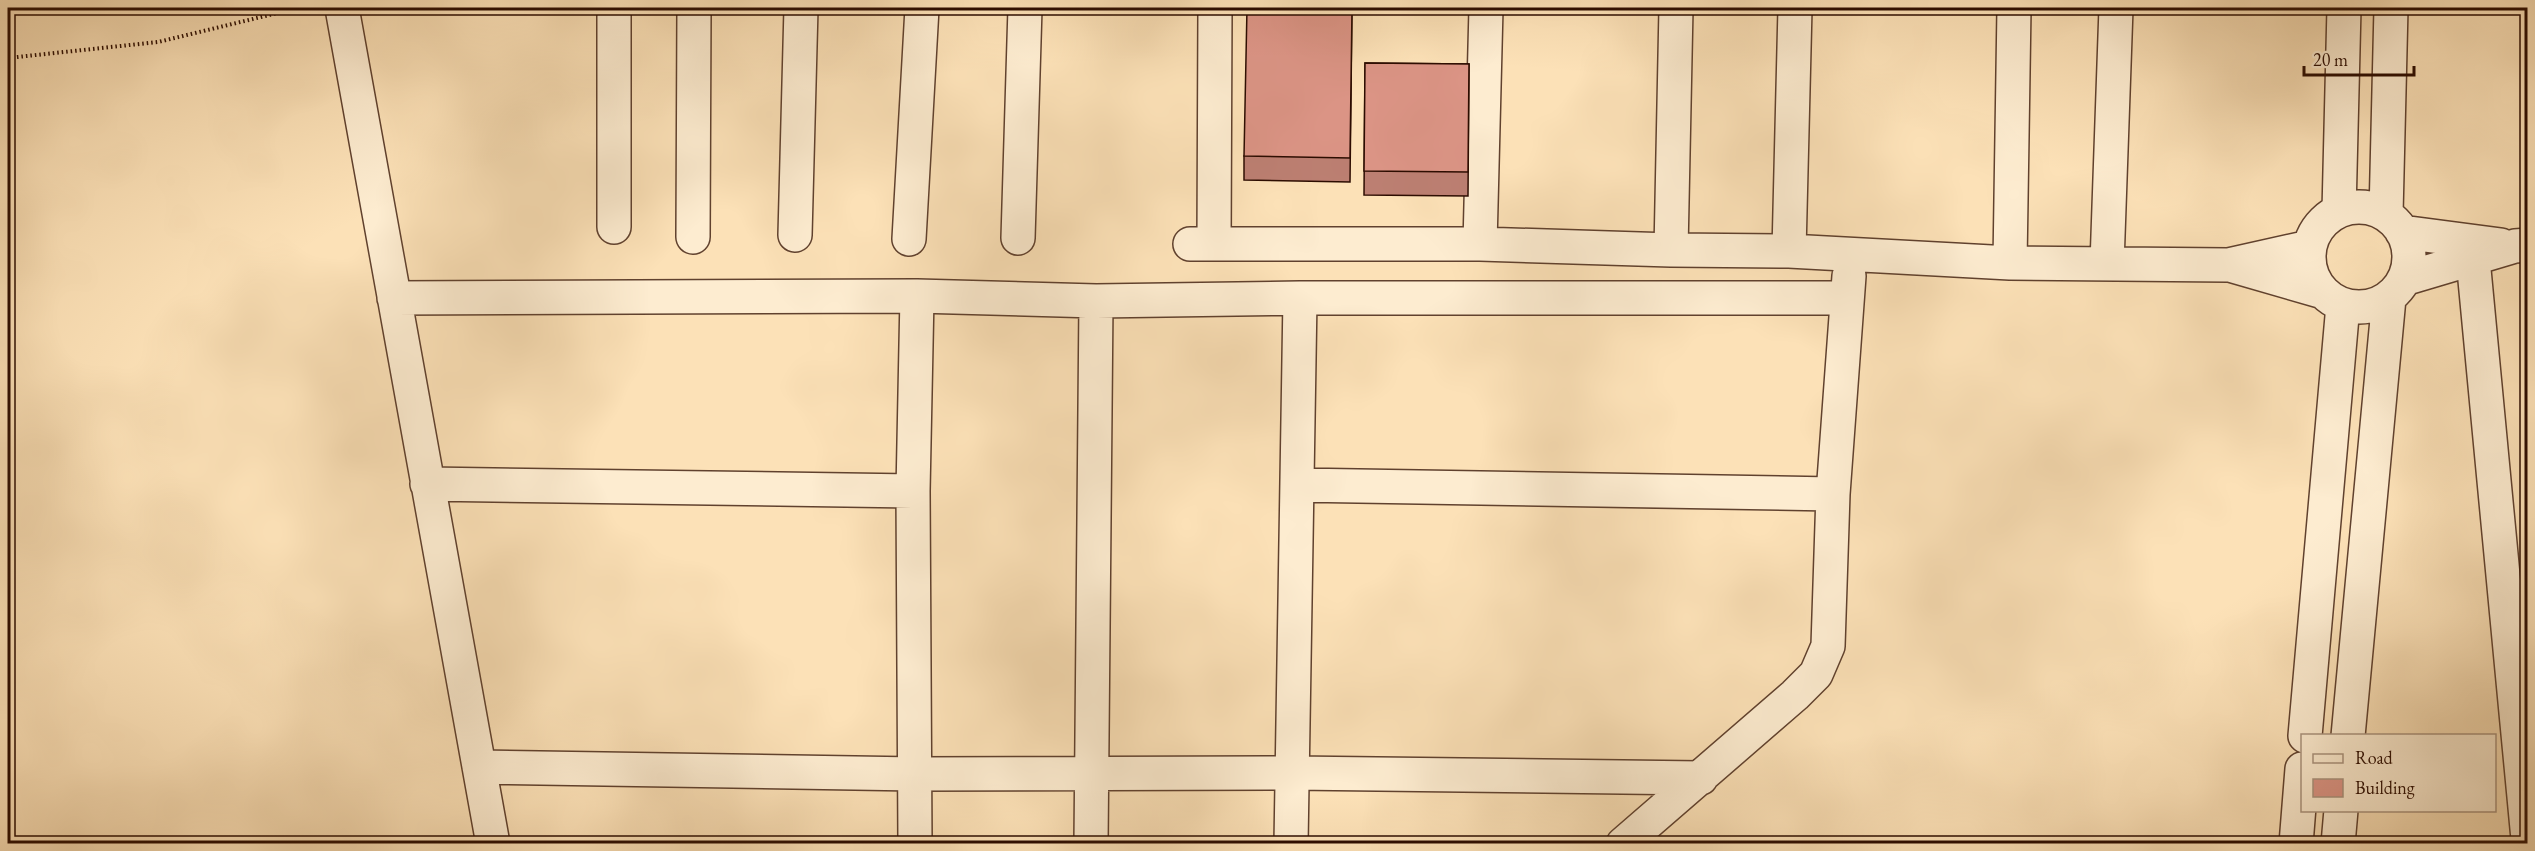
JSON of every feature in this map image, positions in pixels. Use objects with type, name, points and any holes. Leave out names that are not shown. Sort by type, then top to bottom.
[{"type":"street","points":[[342,8],[492,843]]},
{"type":"street","points":[[614,8],[614,227]]},
{"type":"street","points":[[693,237],[694,8]]},
{"type":"street","points":[[795,235],[801,8]]},
{"type":"street","points":[[909,238],[922,8]]},
{"type":"street","points":[[1018,238],[1025,8]]},
{"type":"street","points":[[1215,8],[1202,244],[1480,244],[1789,251],[2010,263],[2228,265],[2309,248]]},
{"type":"street","points":[[1480,244],[1486,8]]},
{"type":"street","points":[[1671,250],[1676,8]]},
{"type":"street","points":[[1789,251],[1795,8]]},
{"type":"street","points":[[2010,263],[2014,8]]},
{"type":"street","points":[[2107,264],[2116,8]]},
{"type":"street","points":[[2339,211],[2344,8]]},
{"type":"street","points":[[2348,734],[2397,288],[2409,263],[2408,247],[2394,223],[2391,8]]},
{"type":"street","points":[[2306,734],[2333,299],[2313,279],[2308,263],[2309,248],[2315,232],[2325,220],[2339,211],[2354,207],[2371,208],[2394,223],[2521,246]]},
{"type":"street","points":[[2228,265],[2333,299],[2367,306],[2397,288],[2472,259],[2521,246]]},
{"type":"street","points":[[1623,843],[1701,778],[1816,674],[1828,646],[1833,494],[1850,255]]},
{"type":"street","points":[[2472,259],[2514,558],[2528,839]]},
{"type":"street","points":[[394,298],[917,296],[1096,301],[1300,298],[1847,298]]},
{"type":"street","points":[[915,843],[913,491],[917,296]]},
{"type":"street","points":[[1291,843],[1300,298]]},
{"type":"street","points":[[1091,843],[1096,301]]},
{"type":"street","points":[[427,484],[913,491]]},
{"type":"street","points":[[1297,485],[1833,494]]},
{"type":"street","points":[[479,767],[916,774],[1293,773],[1701,778]]},
{"type":"street","points":[[2296,843],[2301,781]]},
{"type":"street","points":[[2338,843],[2342,812]]},
{"type":"path","points":[[8,58],[158,42],[290,10]]},
{"type":"building","points":[[1247,8],[1352,8],[1350,158],[1244,156]]},
{"type":"building","points":[[1365,63],[1469,64],[1468,172],[1364,171]]}]
